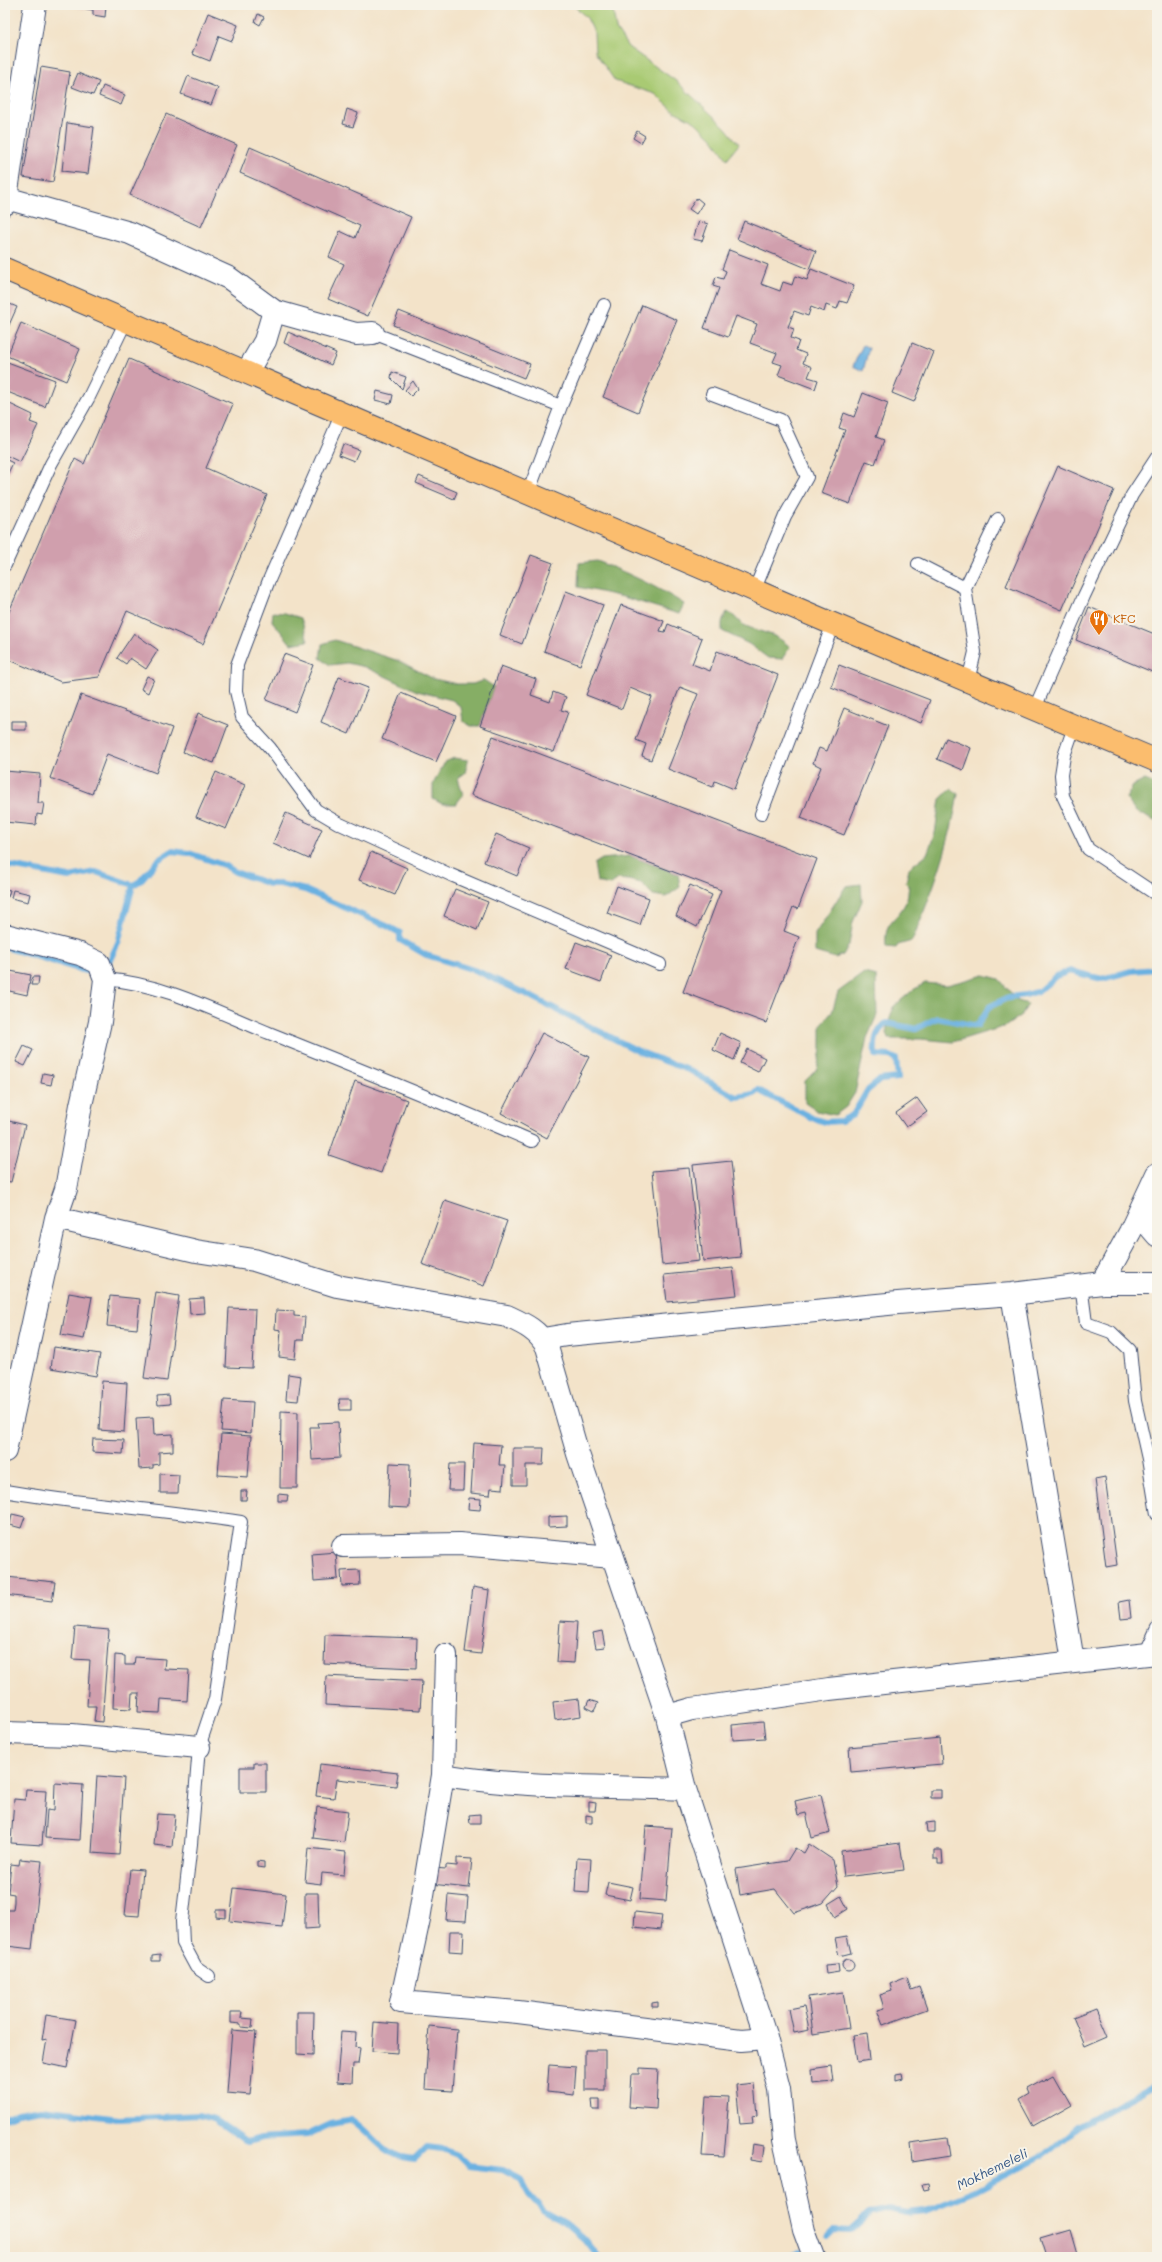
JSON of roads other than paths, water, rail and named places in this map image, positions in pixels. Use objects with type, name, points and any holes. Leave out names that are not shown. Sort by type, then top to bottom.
[{"type":"main road","points":[[5,269],[754,591],[1157,761]]},
{"type":"street","points":[[35,5],[6,189],[130,232],[229,278],[274,311],[356,334],[373,333]]},
{"type":"street","points":[[247,372],[265,341],[274,311]]},
{"type":"street","points":[[5,935],[80,954],[99,963],[105,979],[100,1022],[81,1105],[66,1189],[56,1218],[5,1451]]},
{"type":"street","points":[[1091,1284],[1139,1214],[1157,1174]]},
{"type":"street","points":[[1139,1214],[1157,1235]]},
{"type":"street","points":[[56,1218],[196,1251],[254,1260],[337,1286],[506,1316],[532,1328],[543,1339],[547,1348],[578,1454],[667,1716],[685,1789],[766,2038],[779,2089],[786,2148],[804,2230],[814,2257]]},
{"type":"street","points":[[543,1339],[567,1335],[898,1302],[1012,1294],[1091,1284],[1157,1283]]},
{"type":"street","points":[[1012,1294],[1073,1661]]},
{"type":"street","points":[[342,1546],[459,1544],[613,1557]]},
{"type":"street","points":[[667,1716],[692,1709],[830,1689],[942,1678],[1073,1661],[1151,1653]]},
{"type":"street","points":[[446,1655],[443,1775],[418,1919],[401,2002],[518,2012],[741,2040],[766,2038]]},
{"type":"street","points":[[5,1733],[72,1735],[199,1747]]},
{"type":"street","points":[[443,1775],[478,1780],[553,1785],[685,1789]]},
{"type":"lane","points":[[528,493],[561,406],[604,304]]},
{"type":"lane","points":[[5,565],[52,464],[89,398],[126,321]]},
{"type":"lane","points":[[373,333],[561,406]]},
{"type":"lane","points":[[712,394],[781,420],[807,477],[785,516],[754,591]]},
{"type":"lane","points":[[342,413],[270,580],[237,665],[236,691],[242,716],[274,754],[316,810],[338,823],[457,877],[660,964]]},
{"type":"lane","points":[[1034,710],[1084,596],[1132,495],[1157,457]]},
{"type":"lane","points":[[968,681],[976,652],[965,588],[998,519]]},
{"type":"lane","points":[[918,564],[965,588]]},
{"type":"lane","points":[[761,814],[833,624]]},
{"type":"lane","points":[[1074,727],[1064,756],[1061,775],[1063,796],[1088,849],[1157,895]]},
{"type":"lane","points":[[105,979],[129,981],[189,999],[267,1032],[375,1074],[532,1141]]},
{"type":"lane","points":[[1091,1284],[1086,1323],[1111,1332],[1130,1350],[1135,1401],[1148,1459],[1157,1514]]},
{"type":"lane","points":[[5,1491],[60,1501],[181,1512],[241,1522],[215,1699],[199,1747],[192,1844],[182,1921],[183,1943],[196,1967],[209,1976]]},
{"type":"lane","points":[[1151,1653],[1157,1628]]},
{"type":"water","points":[[863,345],[869,348],[863,371],[853,366]]},
{"type":"waterway","points":[[5,865],[69,877],[96,872],[133,885],[140,881],[158,860],[172,851],[189,853],[226,866],[235,872],[269,884],[280,884],[305,890],[389,927],[400,933],[400,940],[426,955],[477,971],[522,992],[640,1052],[691,1071],[736,1097],[754,1094],[758,1090],[812,1118],[825,1122],[841,1121],[853,1115],[867,1091],[880,1080],[898,1078],[896,1059],[890,1056],[875,1055],[877,1034],[886,1023],[916,1029],[937,1018],[977,1026],[989,1007],[1009,997],[1026,995],[1039,991],[1056,976],[1070,971],[1102,979],[1131,971],[1157,969]]},
{"type":"waterway","points":[[109,962],[118,943],[133,885]]},
{"type":"waterway","points":[[5,947],[86,971]]},
{"type":"waterway","name":"Mokhemeleli","points":[[828,2236],[834,2230],[851,2231],[871,2213],[889,2209],[906,2213],[926,2211],[975,2191],[1045,2155],[1077,2127],[1157,2084]]},
{"type":"waterway","points":[[5,2118],[17,2113],[42,2109],[119,2119],[198,2115],[214,2119],[247,2142],[261,2138],[307,2135],[331,2124],[352,2120],[386,2150],[394,2154],[415,2159],[427,2147],[442,2149],[457,2155],[468,2166],[503,2170],[520,2179],[529,2195],[544,2211],[565,2223],[584,2239],[598,2257]]},
{"type":"waterway","name":"Mokhemeleli","points":[[788,2257],[800,2252]]},
{"type":"place","name":"KFC","points":[[1099,636]]}]
